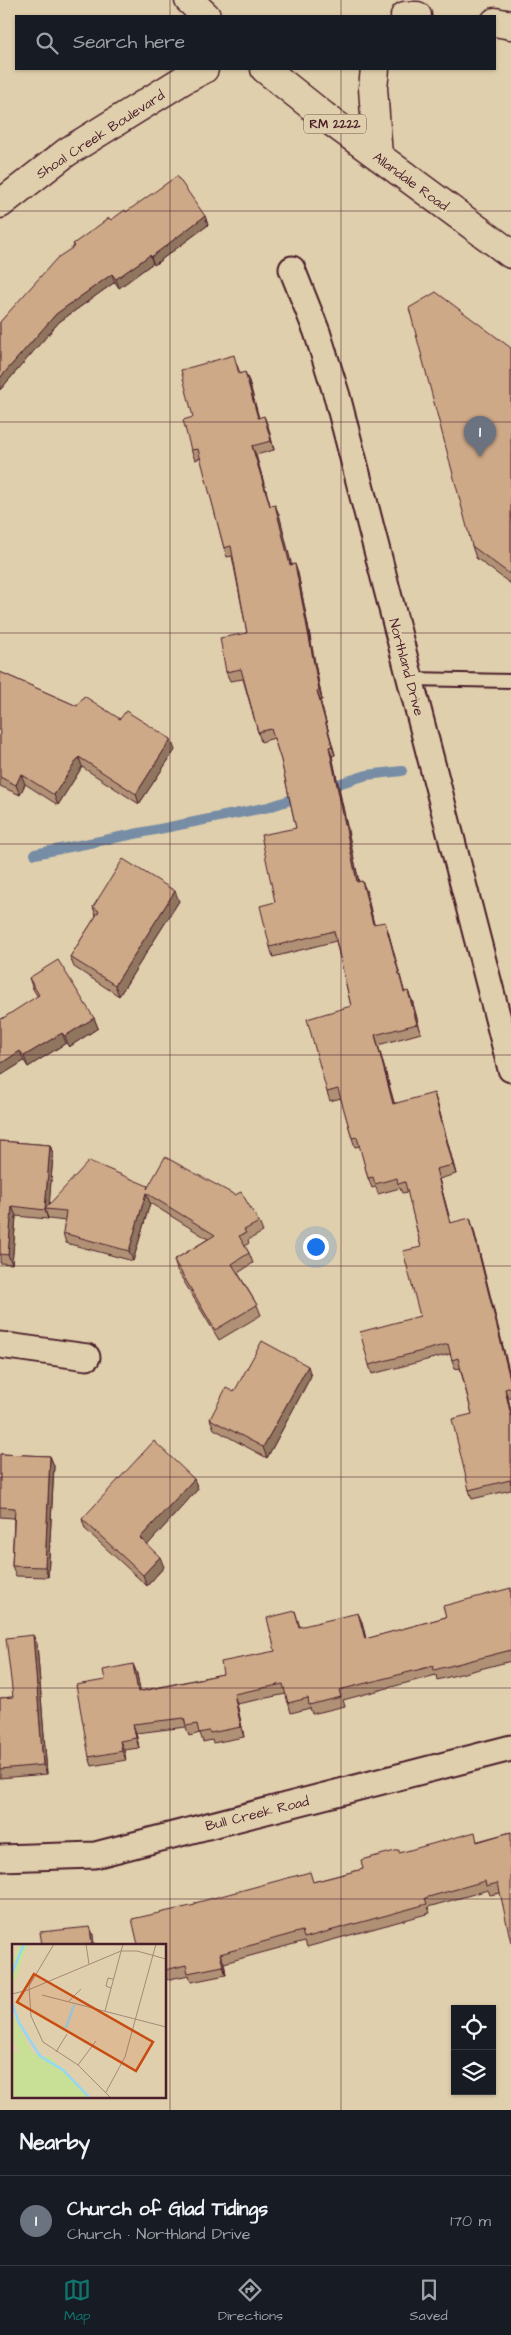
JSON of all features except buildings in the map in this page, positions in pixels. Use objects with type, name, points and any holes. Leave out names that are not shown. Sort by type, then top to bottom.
[{"type":"main road","points":[[189,0],[205,15]]},
{"type":"main road","points":[[496,22],[511,24]]},
{"type":"main road","name":"Shoal Creek Boulevard","points":[[0,204],[67,152],[202,70]]},
{"type":"main road","name":"Allandale Road","points":[[267,70],[378,156],[511,254]]},
{"type":"main road","points":[[375,70],[373,88],[378,156]]},
{"type":"street","name":"Northland Drive","points":[[292,269],[317,332],[337,396],[511,1069]]},
{"type":"street","points":[[0,1345],[87,1357]]},
{"type":"street","name":"Bull Creek Road","points":[[0,1858],[95,1855],[511,1748]]},
{"type":"lane","points":[[410,679],[511,681]]},
{"type":"waterway","points":[[325,788],[367,775],[402,771]]},
{"type":"waterway","points":[[35,854],[269,807],[302,796]]},
{"type":"place","name":"Church of Glad Tidings","points":[[480,457]]}]
